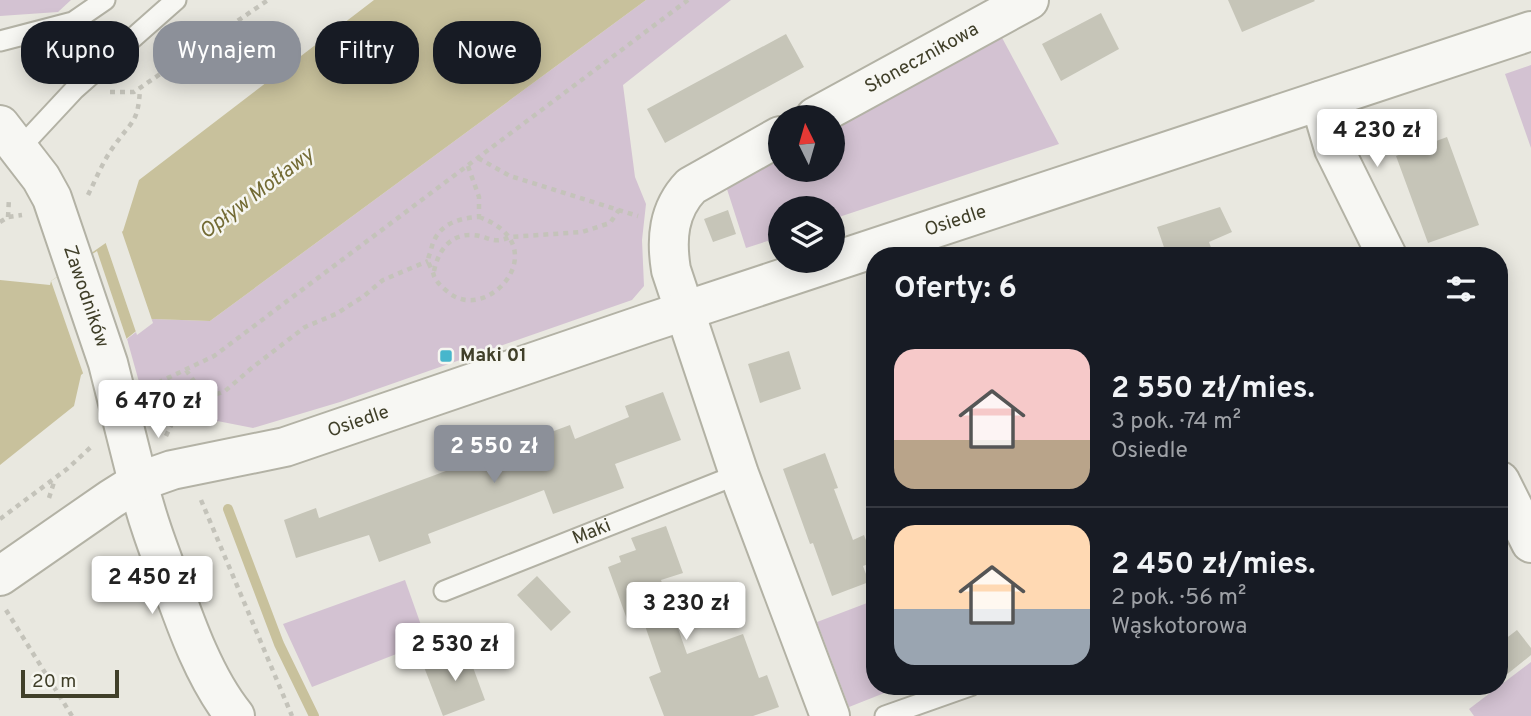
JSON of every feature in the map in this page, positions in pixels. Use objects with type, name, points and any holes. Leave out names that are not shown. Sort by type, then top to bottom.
[{"type":"street","name":"Słonecznikowa","points":[[837,105],[1028,0]]},
{"type":"street","name":"Osiedle","points":[[879,247],[1531,31]]},
{"type":"street","points":[[1320,101],[1334,149],[1383,247]]},
{"type":"street","name":"Zawodników","points":[[10,137],[41,178],[52,198],[108,363],[144,509],[189,633],[226,705],[235,716]]},
{"type":"street","points":[[768,143],[691,186],[681,196],[671,222],[667,243],[671,270],[739,474],[830,716]]},
{"type":"street","name":"Osiedle","points":[[0,576],[138,482],[173,470],[285,447],[866,251]]},
{"type":"street","points":[[1508,497],[1531,543]]},
{"type":"lane","points":[[0,41],[73,22],[105,0]]},
{"type":"lane","points":[[10,137],[74,90],[176,0]]},
{"type":"lane","name":"Maki","points":[[444,591],[739,474]]},
{"type":"lane","points":[[885,716],[944,695]]},
{"type":"path","points":[[74,90],[134,92],[268,0]]},
{"type":"path","points":[[149,388],[214,356],[688,0]]},
{"type":"path","points":[[83,205],[111,150],[130,128],[139,111],[140,88]]},
{"type":"path","points":[[478,159],[510,176],[639,217]]},
{"type":"path","points":[[468,166],[479,197],[479,217]]},
{"type":"path","points":[[433,272],[436,257],[445,245],[459,237],[473,235],[500,242],[510,237],[582,232],[610,223],[619,211]]},
{"type":"path","points":[[479,217],[497,223],[510,237],[515,258],[509,279],[494,294],[473,300],[452,295],[436,281],[428,261],[432,243],[443,227],[460,218],[479,217]]},
{"type":"path","points":[[186,370],[196,384],[208,392],[217,394],[226,391],[305,327],[336,314],[383,280],[428,261]]},
{"type":"path","points":[[153,413],[219,425]]},
{"type":"path","points":[[156,432],[165,438],[175,416]]},
{"type":"path","points":[[0,519],[67,469],[90,449],[96,438]]},
{"type":"path","points":[[197,490],[292,716]]},
{"type":"path","points":[[0,600],[72,716]]},
{"type":"shaded area","points":[[0,0],[71,0],[58,12],[0,16]]},
{"type":"shaded area","points":[[646,0],[731,0],[623,85],[635,177],[646,204],[642,240],[644,286],[632,300],[340,402],[253,428],[146,407],[127,339],[153,319],[210,321],[532,84],[541,84],[541,77]]},
{"type":"shaded area","points":[[1000,34],[1059,144],[845,215],[845,196],[768,196],[768,241],[746,248],[725,183],[768,159],[768,182],[845,182],[845,118]]},
{"type":"shaded area","points":[[1531,65],[1531,148],[1505,74]]},
{"type":"shaded area","points":[[405,580],[427,642],[312,687],[283,624]]},
{"type":"shaded area","points":[[866,603],[866,695],[879,695],[849,707],[817,622]]},
{"type":"shaded area","points":[[1531,662],[1531,716],[1474,716],[1469,709],[1487,695],[1508,695],[1508,679]]},
{"type":"water","name":"Opływ Motławy","points":[[374,0],[646,0],[541,77],[541,21],[433,21],[433,84],[532,84],[210,321],[153,319],[145,324],[81,375],[74,406],[0,465],[0,280],[50,285],[51,281],[123,231],[139,180],[264,84],[301,84],[301,56],[315,45],[315,84],[419,84],[419,21],[347,21]]},
{"type":"pier","points":[[121,229],[153,323],[137,335],[105,241]]},
{"type":"pier","points":[[97,251],[128,343],[84,376],[51,281]]},
{"type":"building","points":[[1228,0],[1314,0],[1315,1],[1242,32]]},
{"type":"building","points":[[1101,13],[1119,49],[1061,81],[1042,44]]},
{"type":"building","points":[[786,34],[804,67],[665,143],[647,109]]},
{"type":"building","points":[[1447,137],[1479,225],[1428,243],[1396,156]]},
{"type":"building","points":[[1220,207],[1232,232],[1209,242],[1211,247],[1164,247],[1157,227]]},
{"type":"building","points":[[728,210],[736,234],[713,242],[704,219]]},
{"type":"building","points":[[789,351],[801,389],[760,403],[748,364]]},
{"type":"building","points":[[663,392],[681,440],[615,464],[624,488],[553,514],[544,490],[428,534],[431,543],[379,562],[369,535],[296,558],[284,520],[316,508],[319,518],[570,425],[575,439],[629,417],[625,406]]},
{"type":"building","points":[[825,453],[838,488],[834,489],[853,540],[864,535],[866,540],[866,565],[863,566],[866,583],[832,596],[783,469]]},
{"type":"building","points":[[666,526],[683,573],[661,580],[687,654],[743,634],[759,678],[767,675],[779,707],[753,716],[664,716],[649,677],[661,672],[642,617],[628,622],[608,567],[621,562],[619,556],[636,550],[631,538]]},
{"type":"building","points":[[537,576],[571,612],[551,631],[517,595]]},
{"type":"building","points":[[1517,630],[1531,648],[1531,655],[1508,674],[1508,637]]},
{"type":"building","points":[[467,651],[485,700],[443,716],[424,667]]},
{"type":"waterway","points":[[228,509],[279,644],[314,716]]},
{"type":"place","name":"Maki 01","points":[[446,356]]}]
